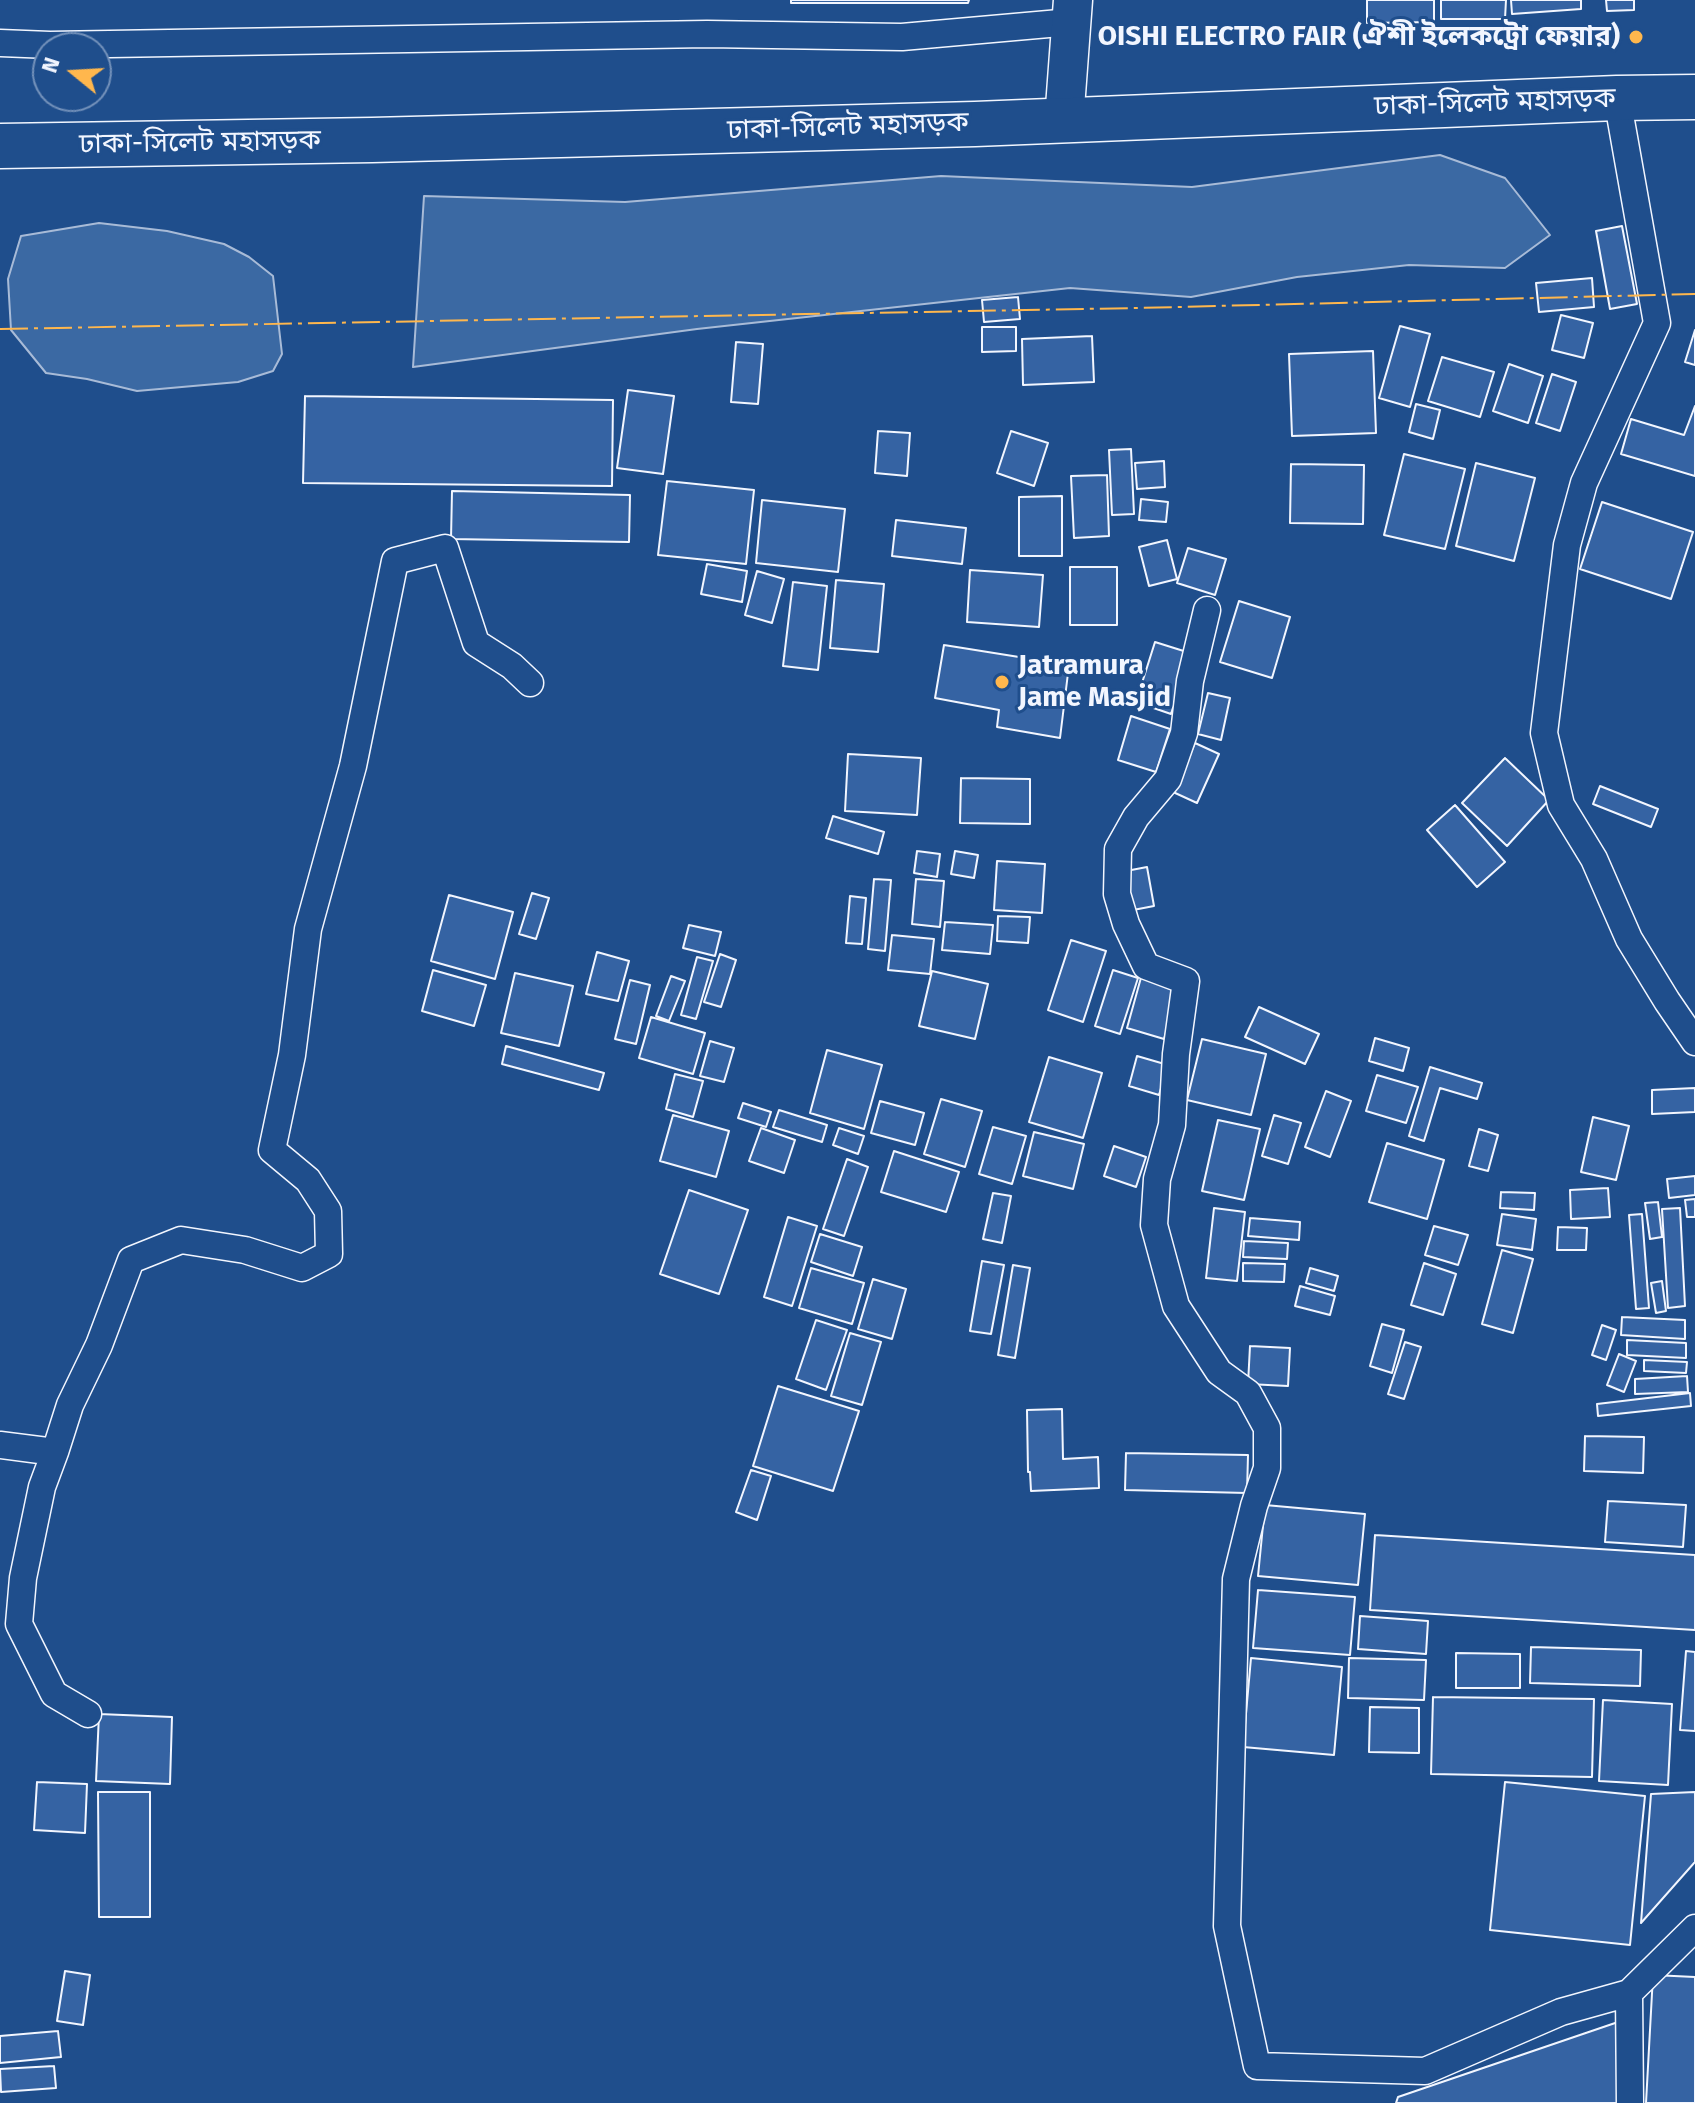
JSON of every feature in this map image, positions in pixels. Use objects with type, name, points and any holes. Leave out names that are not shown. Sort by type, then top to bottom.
[{"type":"highway","name":"ঢাকা-সিলেট মহাসড়ক","points":[[0,146],[372,140],[1064,121],[1689,97]]},
{"type":"street","points":[[0,43],[50,45],[707,34],[902,37],[1072,11],[1064,121]]},
{"type":"street","points":[[1617,98],[1657,323],[1584,483],[1567,545],[1544,733],[1561,805],[1594,859],[1629,939],[1695,1042]]},
{"type":"street","points":[[88,1714],[54,1694],[19,1624],[23,1578],[42,1487],[70,1405],[99,1345],[131,1260],[181,1240],[245,1250],[302,1268],[329,1254],[328,1211],[308,1180],[272,1150],[292,1055],[308,929],[353,766],[395,561],[445,548],[476,643],[512,666],[530,683]]},
{"type":"street","points":[[1207,610],[1190,681],[1184,733],[1168,779],[1136,817],[1118,849],[1117,894],[1126,924],[1146,966],[1186,981],[1176,1054],[1172,1125],[1157,1179],[1154,1225],[1176,1306],[1219,1372],[1248,1393],[1267,1428],[1267,1468],[1236,1579],[1227,1926],[1257,2066],[1425,2071],[1561,2012],[1629,1993],[1695,1928]]},
{"type":"street","points":[[0,1445],[55,1452]]},
{"type":"street","points":[[1629,1993],[1630,2103]]},
{"type":"water","points":[[1440,155],[1505,178],[1550,235],[1505,268],[1409,265],[1297,277],[1191,297],[1070,288],[697,329],[413,367],[424,196],[625,202],[941,176],[1192,187]]},
{"type":"water","points":[[99,223],[167,231],[224,244],[249,257],[273,276],[282,354],[273,371],[238,382],[137,391],[46,373],[11,330],[8,279],[21,236]]},
{"type":"building","points":[[791,0],[969,0],[968,3],[791,3]]},
{"type":"building","points":[[1367,0],[1434,0],[1434,22],[1367,23]]},
{"type":"building","points":[[1441,0],[1506,0],[1505,19],[1441,19]]},
{"type":"building","points":[[1511,0],[1581,0],[1581,9],[1512,14]]},
{"type":"building","points":[[1606,0],[1634,0],[1634,10],[1607,11]]},
{"type":"building","points":[[1622,226],[1637,304],[1610,309],[1596,231]]},
{"type":"building","points":[[1592,278],[1594,307],[1539,312],[1536,283]]},
{"type":"building","points":[[1018,297],[1020,319],[984,322],[982,300]]},
{"type":"building","points":[[1561,315],[1593,323],[1584,358],[1552,350]]},
{"type":"building","points":[[1400,326],[1430,334],[1410,407],[1379,398]]},
{"type":"building","points":[[982,327],[1016,327],[1016,351],[982,352]]},
{"type":"building","points":[[1695,330],[1695,365],[1685,362]]},
{"type":"building","points":[[1092,336],[1094,382],[1023,385],[1022,339]]},
{"type":"building","points":[[736,342],[763,344],[758,404],[731,402]]},
{"type":"building","points":[[1373,351],[1376,433],[1292,436],[1289,354]]},
{"type":"building","points":[[1442,357],[1494,372],[1480,417],[1428,401]]},
{"type":"building","points":[[1509,364],[1543,376],[1528,423],[1493,411]]},
{"type":"building","points":[[1552,374],[1576,382],[1560,431],[1536,423]]},
{"type":"building","points":[[628,390],[674,396],[663,474],[617,468]]},
{"type":"building","points":[[305,396],[613,400],[612,486],[303,483]]},
{"type":"building","points":[[1416,404],[1440,410],[1433,439],[1409,432]]},
{"type":"building","points":[[1695,406],[1695,476],[1621,454],[1631,419],[1684,435]]},
{"type":"building","points":[[878,431],[910,433],[907,476],[875,473]]},
{"type":"building","points":[[1011,431],[1048,443],[1034,486],[997,473]]},
{"type":"building","points":[[1131,449],[1134,514],[1112,515],[1109,450]]},
{"type":"building","points":[[1404,454],[1465,469],[1445,549],[1384,535]]},
{"type":"building","points":[[1164,461],[1165,487],[1137,489],[1135,463]]},
{"type":"building","points":[[1476,463],[1535,478],[1514,561],[1456,546]]},
{"type":"building","points":[[1291,464],[1364,465],[1363,524],[1290,523]]},
{"type":"building","points":[[1107,475],[1109,536],[1074,538],[1071,476]]},
{"type":"building","points":[[667,481],[754,490],[746,564],[658,555]]},
{"type":"building","points":[[452,491],[630,495],[629,542],[451,539]]},
{"type":"building","points":[[1062,496],[1062,556],[1019,556],[1019,497]]},
{"type":"building","points":[[1141,499],[1168,502],[1166,522],[1139,520]]},
{"type":"building","points":[[762,500],[845,509],[838,572],[756,563]]},
{"type":"building","points":[[1602,502],[1693,532],[1671,599],[1580,569]]},
{"type":"building","points":[[896,520],[966,528],[962,564],[892,556]]},
{"type":"building","points":[[1167,540],[1177,579],[1149,586],[1139,547]]},
{"type":"building","points":[[1188,548],[1226,559],[1215,595],[1177,583]]},
{"type":"building","points":[[707,564],[747,571],[742,602],[701,594]]},
{"type":"building","points":[[1070,567],[1117,567],[1117,625],[1070,625]]},
{"type":"building","points":[[970,570],[1043,575],[1039,627],[967,622]]},
{"type":"building","points":[[757,571],[784,579],[772,623],[745,615]]},
{"type":"building","points":[[836,580],[884,584],[878,652],[830,648]]},
{"type":"building","points":[[793,582],[827,586],[818,670],[783,666]]},
{"type":"building","points":[[1239,601],[1290,617],[1272,678],[1220,662]]},
{"type":"building","points":[[1155,642],[1190,653],[1171,714],[1136,702]]},
{"type":"building","name":"Jatramura Jame Masjid","points":[[944,645],[1069,665],[1060,738],[997,727],[999,710],[935,698]]},
{"type":"building","points":[[1208,693],[1230,698],[1221,740],[1198,734]]},
{"type":"building","points":[[1131,716],[1170,729],[1156,772],[1118,760]]},
{"type":"building","points":[[1195,743],[1219,754],[1197,803],[1173,792]]},
{"type":"building","points":[[848,754],[921,758],[917,815],[845,811]]},
{"type":"building","points":[[1505,758],[1549,800],[1507,846],[1462,803]]},
{"type":"building","points":[[961,778],[1030,779],[1030,824],[960,823]]},
{"type":"building","points":[[1600,786],[1658,809],[1651,827],[1593,804]]},
{"type":"building","points":[[1455,805],[1505,862],[1477,887],[1427,830]]},
{"type":"building","points":[[833,816],[884,832],[878,854],[826,838]]},
{"type":"building","points":[[917,851],[940,854],[937,877],[914,873]]},
{"type":"building","points":[[955,851],[978,855],[974,878],[951,874]]},
{"type":"building","points":[[997,861],[1045,864],[1042,913],[994,910]]},
{"type":"building","points":[[1147,867],[1154,906],[1128,911],[1121,872]]},
{"type":"building","points":[[874,879],[891,880],[885,951],[868,949]]},
{"type":"building","points":[[916,879],[944,881],[940,927],[912,924]]},
{"type":"building","points":[[532,893],[549,898],[536,939],[519,934]]},
{"type":"building","points":[[449,895],[513,912],[495,979],[431,961]]},
{"type":"building","points":[[850,896],[866,898],[862,944],[846,943]]},
{"type":"building","points":[[998,916],[1030,917],[1028,943],[997,941]]},
{"type":"building","points":[[945,922],[993,925],[990,954],[942,950]]},
{"type":"building","points":[[689,925],[721,932],[715,956],[683,948]]},
{"type":"building","points":[[892,935],[934,939],[930,974],[888,970]]},
{"type":"building","points":[[1071,940],[1106,951],[1083,1022],[1048,1010]]},
{"type":"building","points":[[597,952],[629,961],[618,1001],[586,994]]},
{"type":"building","points":[[720,954],[736,960],[721,1007],[704,1002]]},
{"type":"building","points":[[697,957],[713,961],[696,1019],[681,1015]]},
{"type":"building","points":[[433,970],[486,985],[474,1026],[422,1011]]},
{"type":"building","points":[[1113,970],[1138,978],[1120,1034],[1095,1026]]},
{"type":"building","points":[[932,971],[988,984],[975,1039],[919,1026]]},
{"type":"building","points":[[515,973],[573,986],[559,1046],[501,1033]]},
{"type":"building","points":[[1142,974],[1180,985],[1164,1039],[1127,1028]]},
{"type":"building","points":[[671,976],[685,981],[669,1021],[656,1016]]},
{"type":"building","points":[[630,980],[650,985],[636,1044],[615,1039]]},
{"type":"building","points":[[1259,1007],[1319,1034],[1305,1064],[1245,1037]]},
{"type":"building","points":[[651,1017],[705,1033],[693,1074],[639,1058]]},
{"type":"building","points":[[1375,1038],[1409,1048],[1403,1071],[1369,1061]]},
{"type":"building","points":[[1202,1039],[1266,1054],[1251,1115],[1187,1100]]},
{"type":"building","points":[[710,1041],[734,1048],[724,1082],[700,1076]]},
{"type":"building","points":[[506,1046],[604,1073],[599,1090],[502,1064]]},
{"type":"building","points":[[827,1050],[882,1065],[864,1129],[810,1113]]},
{"type":"building","points":[[1137,1056],[1168,1065],[1159,1095],[1129,1086]]},
{"type":"building","points":[[1049,1057],[1102,1073],[1083,1138],[1029,1122]]},
{"type":"building","points":[[1430,1067],[1482,1083],[1477,1099],[1440,1088],[1424,1141],[1409,1136]]},
{"type":"building","points":[[675,1074],[703,1081],[693,1117],[666,1109]]},
{"type":"building","points":[[1377,1075],[1418,1087],[1406,1123],[1366,1111]]},
{"type":"building","points":[[1695,1088],[1695,1112],[1652,1114],[1652,1090]]},
{"type":"building","points":[[1326,1091],[1351,1101],[1330,1157],[1305,1147]]},
{"type":"building","points":[[941,1099],[982,1111],[965,1167],[924,1154]]},
{"type":"building","points":[[880,1101],[924,1113],[915,1145],[871,1133]]},
{"type":"building","points":[[743,1103],[771,1112],[766,1127],[738,1118]]},
{"type":"building","points":[[779,1110],[827,1125],[822,1142],[773,1127]]},
{"type":"building","points":[[673,1115],[729,1131],[716,1177],[660,1161]]},
{"type":"building","points":[[1274,1115],[1301,1123],[1288,1164],[1262,1156]]},
{"type":"building","points":[[1593,1117],[1629,1126],[1616,1180],[1581,1172]]},
{"type":"building","points":[[1218,1120],[1260,1129],[1244,1200],[1202,1191]]},
{"type":"building","points":[[993,1127],[1026,1136],[1012,1184],[979,1174]]},
{"type":"building","points":[[761,1128],[795,1140],[784,1173],[749,1161]]},
{"type":"building","points":[[839,1128],[864,1136],[858,1154],[833,1145]]},
{"type":"building","points":[[1479,1129],[1498,1135],[1488,1171],[1469,1166]]},
{"type":"building","points":[[1034,1132],[1084,1144],[1073,1189],[1023,1176]]},
{"type":"building","points":[[1387,1143],[1444,1160],[1427,1219],[1369,1202]]},
{"type":"building","points":[[1114,1146],[1146,1157],[1136,1187],[1104,1176]]},
{"type":"building","points":[[894,1151],[959,1172],[946,1212],[881,1192]]},
{"type":"building","points":[[847,1159],[868,1167],[844,1236],[823,1229]]},
{"type":"building","points":[[1695,1176],[1695,1195],[1669,1198],[1667,1179]]},
{"type":"building","points":[[1608,1188],[1610,1217],[1571,1219],[1570,1190]]},
{"type":"building","points":[[689,1190],[748,1210],[719,1294],[660,1274]]},
{"type":"building","points":[[1501,1192],[1535,1193],[1534,1210],[1500,1208]]},
{"type":"building","points":[[993,1193],[1011,1196],[1002,1243],[983,1239]]},
{"type":"building","points":[[1695,1199],[1695,1217],[1687,1217],[1685,1200]]},
{"type":"building","points":[[1658,1202],[1662,1237],[1650,1239],[1645,1203]]},
{"type":"building","points":[[1214,1208],[1245,1212],[1237,1281],[1206,1278]]},
{"type":"building","points":[[1680,1208],[1685,1306],[1668,1308],[1662,1209]]},
{"type":"building","points":[[1502,1214],[1536,1219],[1532,1250],[1497,1245]]},
{"type":"building","points":[[1642,1214],[1649,1308],[1636,1309],[1629,1215]]},
{"type":"building","points":[[788,1217],[817,1226],[792,1306],[764,1297]]},
{"type":"building","points":[[1250,1218],[1300,1222],[1299,1240],[1248,1236]]},
{"type":"building","points":[[1434,1226],[1468,1235],[1458,1265],[1425,1255]]},
{"type":"building","points":[[1558,1227],[1587,1228],[1586,1250],[1557,1250]]},
{"type":"building","points":[[820,1234],[862,1247],[853,1276],[811,1262]]},
{"type":"building","points":[[1244,1241],[1288,1243],[1287,1259],[1243,1257]]},
{"type":"building","points":[[1502,1250],[1533,1259],[1513,1333],[1482,1324]]},
{"type":"building","points":[[982,1261],[1004,1265],[991,1334],[970,1331]]},
{"type":"building","points":[[1243,1263],[1285,1264],[1284,1282],[1243,1281]]},
{"type":"building","points":[[1424,1263],[1456,1274],[1443,1315],[1411,1305]]},
{"type":"building","points":[[1013,1265],[1030,1268],[1015,1358],[998,1355]]},
{"type":"building","points":[[811,1268],[864,1283],[852,1324],[799,1308]]},
{"type":"building","points":[[1310,1268],[1338,1276],[1334,1291],[1306,1283]]},
{"type":"building","points":[[873,1279],[906,1289],[892,1339],[858,1329]]},
{"type":"building","points":[[1662,1281],[1666,1311],[1656,1313],[1651,1283]]},
{"type":"building","points":[[1300,1286],[1335,1296],[1330,1315],[1295,1306]]},
{"type":"building","points":[[1622,1317],[1685,1320],[1685,1339],[1621,1335]]},
{"type":"building","points":[[816,1320],[847,1330],[826,1390],[796,1379]]},
{"type":"building","points":[[1382,1324],[1404,1330],[1392,1373],[1370,1366]]},
{"type":"building","points":[[1602,1325],[1616,1330],[1606,1360],[1592,1355]]},
{"type":"building","points":[[850,1333],[881,1342],[862,1405],[831,1396]]},
{"type":"building","points":[[1627,1340],[1686,1343],[1686,1358],[1627,1355]]},
{"type":"building","points":[[1405,1342],[1421,1347],[1404,1399],[1388,1394]]},
{"type":"building","points":[[1250,1346],[1290,1348],[1288,1386],[1248,1384]]},
{"type":"building","points":[[1619,1354],[1636,1361],[1624,1392],[1607,1385]]},
{"type":"building","points":[[1644,1360],[1687,1362],[1686,1373],[1644,1371]]},
{"type":"building","points":[[1687,1376],[1688,1392],[1635,1394],[1635,1379]]},
{"type":"building","points":[[778,1386],[859,1411],[833,1491],[753,1466]]},
{"type":"building","points":[[1690,1393],[1691,1406],[1598,1416],[1597,1404]]},
{"type":"building","points":[[1062,1409],[1063,1459],[1098,1457],[1099,1488],[1031,1491],[1027,1410]]},
{"type":"building","points":[[1585,1436],[1644,1437],[1643,1473],[1584,1471]]},
{"type":"building","points":[[1126,1453],[1248,1455],[1247,1493],[1125,1490]]},
{"type":"building","points":[[751,1470],[771,1476],[757,1520],[736,1512]]},
{"type":"building","points":[[1608,1501],[1686,1505],[1683,1547],[1605,1542]]},
{"type":"building","points":[[1265,1505],[1365,1514],[1358,1585],[1258,1576]]},
{"type":"building","points":[[1375,1535],[1695,1555],[1695,1630],[1370,1610]]},
{"type":"building","points":[[1258,1590],[1355,1597],[1350,1655],[1253,1648]]},
{"type":"building","points":[[1360,1616],[1428,1621],[1426,1654],[1358,1649]]},
{"type":"building","points":[[1531,1647],[1641,1650],[1640,1686],[1530,1683]]},
{"type":"building","points":[[1686,1651],[1695,1652],[1695,1731],[1680,1730]]},
{"type":"building","points":[[1456,1653],[1520,1654],[1520,1688],[1456,1688]]},
{"type":"building","points":[[1251,1658],[1342,1667],[1334,1755],[1243,1747]]},
{"type":"building","points":[[1349,1658],[1426,1660],[1424,1700],[1348,1698]]},
{"type":"building","points":[[1433,1697],[1594,1699],[1592,1777],[1431,1774]]},
{"type":"building","points":[[1603,1700],[1672,1704],[1668,1785],[1599,1781]]},
{"type":"building","points":[[1370,1707],[1419,1708],[1419,1753],[1369,1752]]},
{"type":"building","points":[[99,1714],[172,1717],[170,1784],[96,1781]]},
{"type":"building","points":[[37,1782],[87,1784],[85,1833],[34,1830]]},
{"type":"building","points":[[1505,1782],[1645,1796],[1630,1945],[1490,1930]]},
{"type":"building","points":[[98,1792],[150,1792],[150,1917],[99,1917]]},
{"type":"building","points":[[1695,1792],[1695,1862],[1641,1923],[1651,1794]]},
{"type":"building","points":[[65,1971],[90,1975],[83,2025],[57,2021]]},
{"type":"building","points":[[1653,1975],[1695,1977],[1695,2103],[1646,2103]]},
{"type":"building","points":[[1621,2021],[1617,2103],[1396,2103],[1398,2097]]},
{"type":"building","points":[[58,2031],[61,2057],[0,2063],[0,2036]]},
{"type":"building","points":[[54,2066],[56,2088],[1,2092],[0,2069]]},
{"type":"power","points":[[0,329],[1137,308],[1695,294]]},
{"type":"place","name":"OISHI ELECTRO FAIR (ঐশী ইলেকট্রো ফেয়ার)","points":[[1636,37]]},
{"type":"place","name":"Jatramura Jame Masjid","points":[[1002,682]]}]
